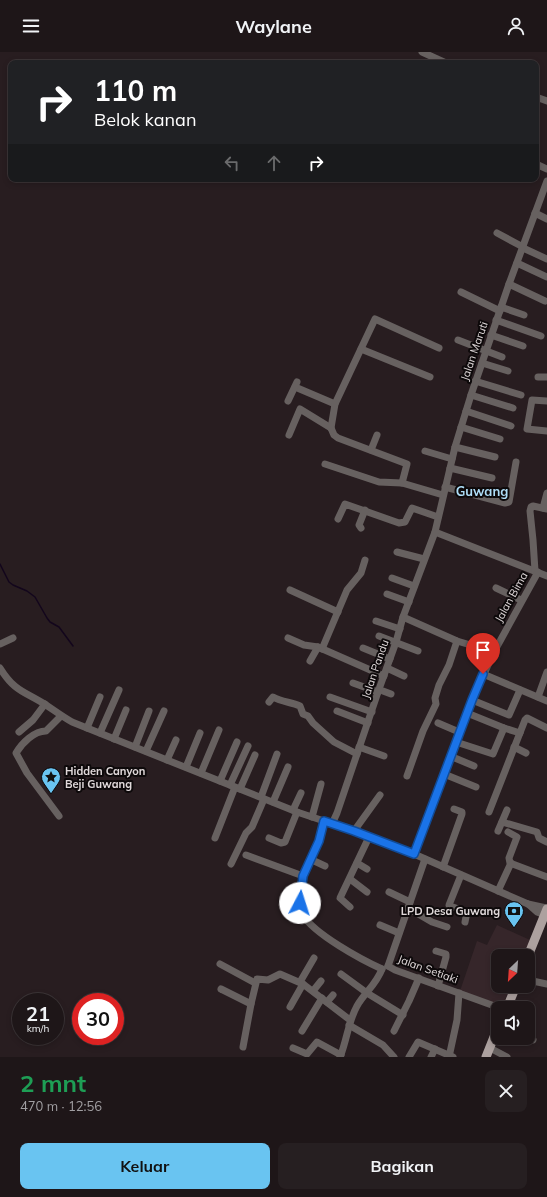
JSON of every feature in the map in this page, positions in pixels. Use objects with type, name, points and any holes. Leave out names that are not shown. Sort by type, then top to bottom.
[{"type":"main road","points":[[531,949],[546,911]]},
{"type":"main road","points":[[486,1057],[491,1045]]},
{"type":"street","points":[[422,52],[439,60]]},
{"type":"street","name":"Jalan Maruti","points":[[435,532],[452,459],[470,395],[535,213],[544,198],[547,181]]},
{"type":"street","points":[[535,213],[547,218]]},
{"type":"street","points":[[497,233],[547,259]]},
{"type":"street","points":[[517,263],[547,277]]},
{"type":"street","points":[[509,284],[545,301]]},
{"type":"street","points":[[460,292],[500,309],[524,315]]},
{"type":"street","points":[[402,483],[407,464],[338,438],[334,435],[331,428],[335,404],[375,319],[439,348]]},
{"type":"street","points":[[496,320],[541,336]]},
{"type":"street","points":[[491,335],[523,346]]},
{"type":"street","points":[[458,340],[502,357]]},
{"type":"street","points":[[361,349],[430,377]]},
{"type":"street","points":[[482,363],[508,371]]},
{"type":"street","points":[[538,376],[547,376]]},
{"type":"street","points":[[475,381],[521,395]]},
{"type":"street","points":[[288,401],[296,385],[335,404]]},
{"type":"street","points":[[470,395],[513,408]]},
{"type":"street","points":[[547,401],[532,400],[527,429],[547,431]]},
{"type":"street","points":[[289,435],[300,409],[331,428]]},
{"type":"street","points":[[466,411],[511,426]]},
{"type":"street","points":[[461,427],[500,438]]},
{"type":"street","points":[[370,450],[377,435]]},
{"type":"street","points":[[455,448],[495,457]]},
{"type":"street","points":[[425,451],[452,459]]},
{"type":"street","points":[[445,487],[505,503],[508,502],[516,462]]},
{"type":"street","points":[[325,464],[379,482],[402,483],[443,495]]},
{"type":"street","points":[[450,468],[492,478]]},
{"type":"street","points":[[536,572],[530,511],[532,506],[545,509],[547,493]]},
{"type":"street","points":[[338,519],[343,505],[345,504],[401,523],[407,520],[412,508],[438,517]]},
{"type":"street","points":[[360,528],[359,525],[365,510]]},
{"type":"street","points":[[435,532],[547,576]]},
{"type":"street","name":"Jalan Pandu","points":[[332,824],[337,814],[380,691],[403,617],[435,532]]},
{"type":"street","points":[[397,552],[424,559]]},
{"type":"street","points":[[310,661],[320,648],[347,590],[361,573],[365,560]]},
{"type":"street","name":"Jalan Bima","points":[[414,854],[459,732],[483,674],[536,572]]},
{"type":"street","points":[[392,578],[414,586]]},
{"type":"street","points":[[496,588],[521,600]]},
{"type":"street","points":[[290,590],[338,612]]},
{"type":"street","points":[[387,594],[409,602]]},
{"type":"street","points":[[403,617],[457,641],[494,652]]},
{"type":"street","points":[[376,621],[400,629]]},
{"type":"street","points":[[379,636],[418,651]]},
{"type":"street","points":[[0,644],[13,638]]},
{"type":"street","points":[[288,638],[304,645],[320,648],[384,676]]},
{"type":"street","points":[[407,776],[423,731],[436,704],[435,698],[439,685],[449,665],[457,641]]},
{"type":"street","points":[[363,648],[390,659]]},
{"type":"street","points":[[0,668],[18,690],[45,704],[61,716],[87,728],[295,811],[354,831],[414,854],[528,904],[537,912],[546,911]]},
{"type":"street","points":[[387,668],[404,676]]},
{"type":"street","points":[[538,697],[547,672]]},
{"type":"street","points":[[483,674],[547,701]]},
{"type":"street","points":[[353,683],[391,694]]},
{"type":"street","points":[[100,733],[119,690]]},
{"type":"street","points":[[472,700],[510,714],[520,690]]},
{"type":"street","points":[[87,728],[100,697]]},
{"type":"street","points":[[269,702],[273,697],[281,701],[290,702],[300,706],[303,714],[308,716],[313,723],[334,742],[358,751],[384,756]]},
{"type":"street","points":[[330,697],[372,712]]},
{"type":"street","points":[[19,732],[33,720],[45,704]]},
{"type":"street","points":[[114,739],[126,710]]},
{"type":"street","points":[[135,747],[149,711]]},
{"type":"street","points":[[146,751],[164,711]]},
{"type":"street","points":[[337,711],[368,723]]},
{"type":"street","points":[[467,713],[520,733]]},
{"type":"street","points":[[59,816],[27,773],[16,753],[32,736],[40,731],[46,731],[61,716]]},
{"type":"street","points":[[489,812],[526,718],[547,728]]},
{"type":"street","points":[[438,723],[459,732]]},
{"type":"street","points":[[456,742],[493,754],[504,728]]},
{"type":"street","points":[[201,773],[220,730]]},
{"type":"street","points":[[186,767],[200,733]]},
{"type":"street","points":[[167,760],[176,740]]},
{"type":"street","points":[[220,781],[237,742]]},
{"type":"street","points":[[215,838],[235,787],[248,746]]},
{"type":"street","points":[[514,748],[526,753]]},
{"type":"street","points":[[231,864],[246,832],[252,827],[277,754]]},
{"type":"street","points":[[235,787],[255,755]]},
{"type":"street","points":[[450,756],[474,766]]},
{"type":"street","points":[[273,802],[288,767]]},
{"type":"street","points":[[444,774],[476,787]]},
{"type":"street","points":[[312,817],[321,784]]},
{"type":"street","points":[[269,838],[281,843],[285,842],[301,793]]},
{"type":"street","points":[[354,831],[380,795]]},
{"type":"street","points":[[443,867],[462,814],[462,812],[454,809]]},
{"type":"street","points":[[498,831],[507,810]]},
{"type":"street","name":"Jalan Pandu","points":[[337,814],[339,826]]},
{"type":"street","points":[[293,1048],[307,1054],[318,1042],[340,1056],[349,1023],[357,1006],[376,982],[385,967],[361,959],[340,946],[308,923],[302,914],[300,903],[303,876],[319,841],[324,821]]},
{"type":"street","points":[[502,822],[537,832],[540,838],[547,842]]},
{"type":"street","points":[[498,891],[511,863],[509,858],[517,837],[508,832]]},
{"type":"street","points":[[350,907],[340,899],[369,837]]},
{"type":"street","points":[[246,855],[303,876]]},
{"type":"street","points":[[310,859],[325,866]]},
{"type":"street","name":"Jalan Setiaki","points":[[425,859],[399,933],[385,967],[491,1005]]},
{"type":"street","points":[[357,863],[367,869]]},
{"type":"street","points":[[511,863],[547,877]]},
{"type":"street","points":[[461,875],[449,905],[467,912],[465,922]]},
{"type":"street","points":[[350,879],[367,892]]},
{"type":"street","points":[[389,892],[432,922],[447,927]]},
{"type":"street","points":[[380,925],[399,933]]},
{"type":"street","points":[[436,951],[446,954],[438,986]]},
{"type":"street","points":[[290,1007],[314,958]]},
{"type":"street","points":[[220,964],[256,983]]},
{"type":"street","points":[[243,1047],[257,978],[268,980],[278,974],[282,974],[302,983],[313,991],[349,1023],[383,1045],[394,1057]]},
{"type":"street","points":[[341,974],[367,993],[403,1015]]},
{"type":"street","points":[[394,1031],[403,1015],[419,978]]},
{"type":"street","points":[[313,991],[321,981]]},
{"type":"street","points":[[535,981],[547,984]]},
{"type":"street","points":[[221,989],[251,1004]]},
{"type":"street","points":[[451,1056],[450,1050],[457,1020],[459,993]]},
{"type":"street","points":[[302,1031],[324,1000],[333,994]]},
{"type":"street","points":[[409,1057],[418,1042],[451,1056]]},
{"type":"street","points":[[490,1048],[507,1057]]},
{"type":"street","points":[[431,1057],[435,1049]]},
{"type":"shaded area","points":[[497,925],[530,940],[527,949],[491,949],[491,993],[508,993],[504,1001],[491,1002],[460,991],[477,941],[487,945]]},
{"type":"waterway","points":[[0,564],[9,582],[35,597],[50,622],[59,627],[73,646]]},
{"type":"place","name":"Hidden Canyon Beji Guwang","points":[[51,794]]},
{"type":"place","name":"LPD Desa Guwang","points":[[514,928]]},
{"type":"district","name":"Guwang","points":[[482,491]]},
{"type":"route","points":[[300,903],[303,876],[321,836],[324,821],[414,854],[438,793],[450,756],[483,674]]}]
